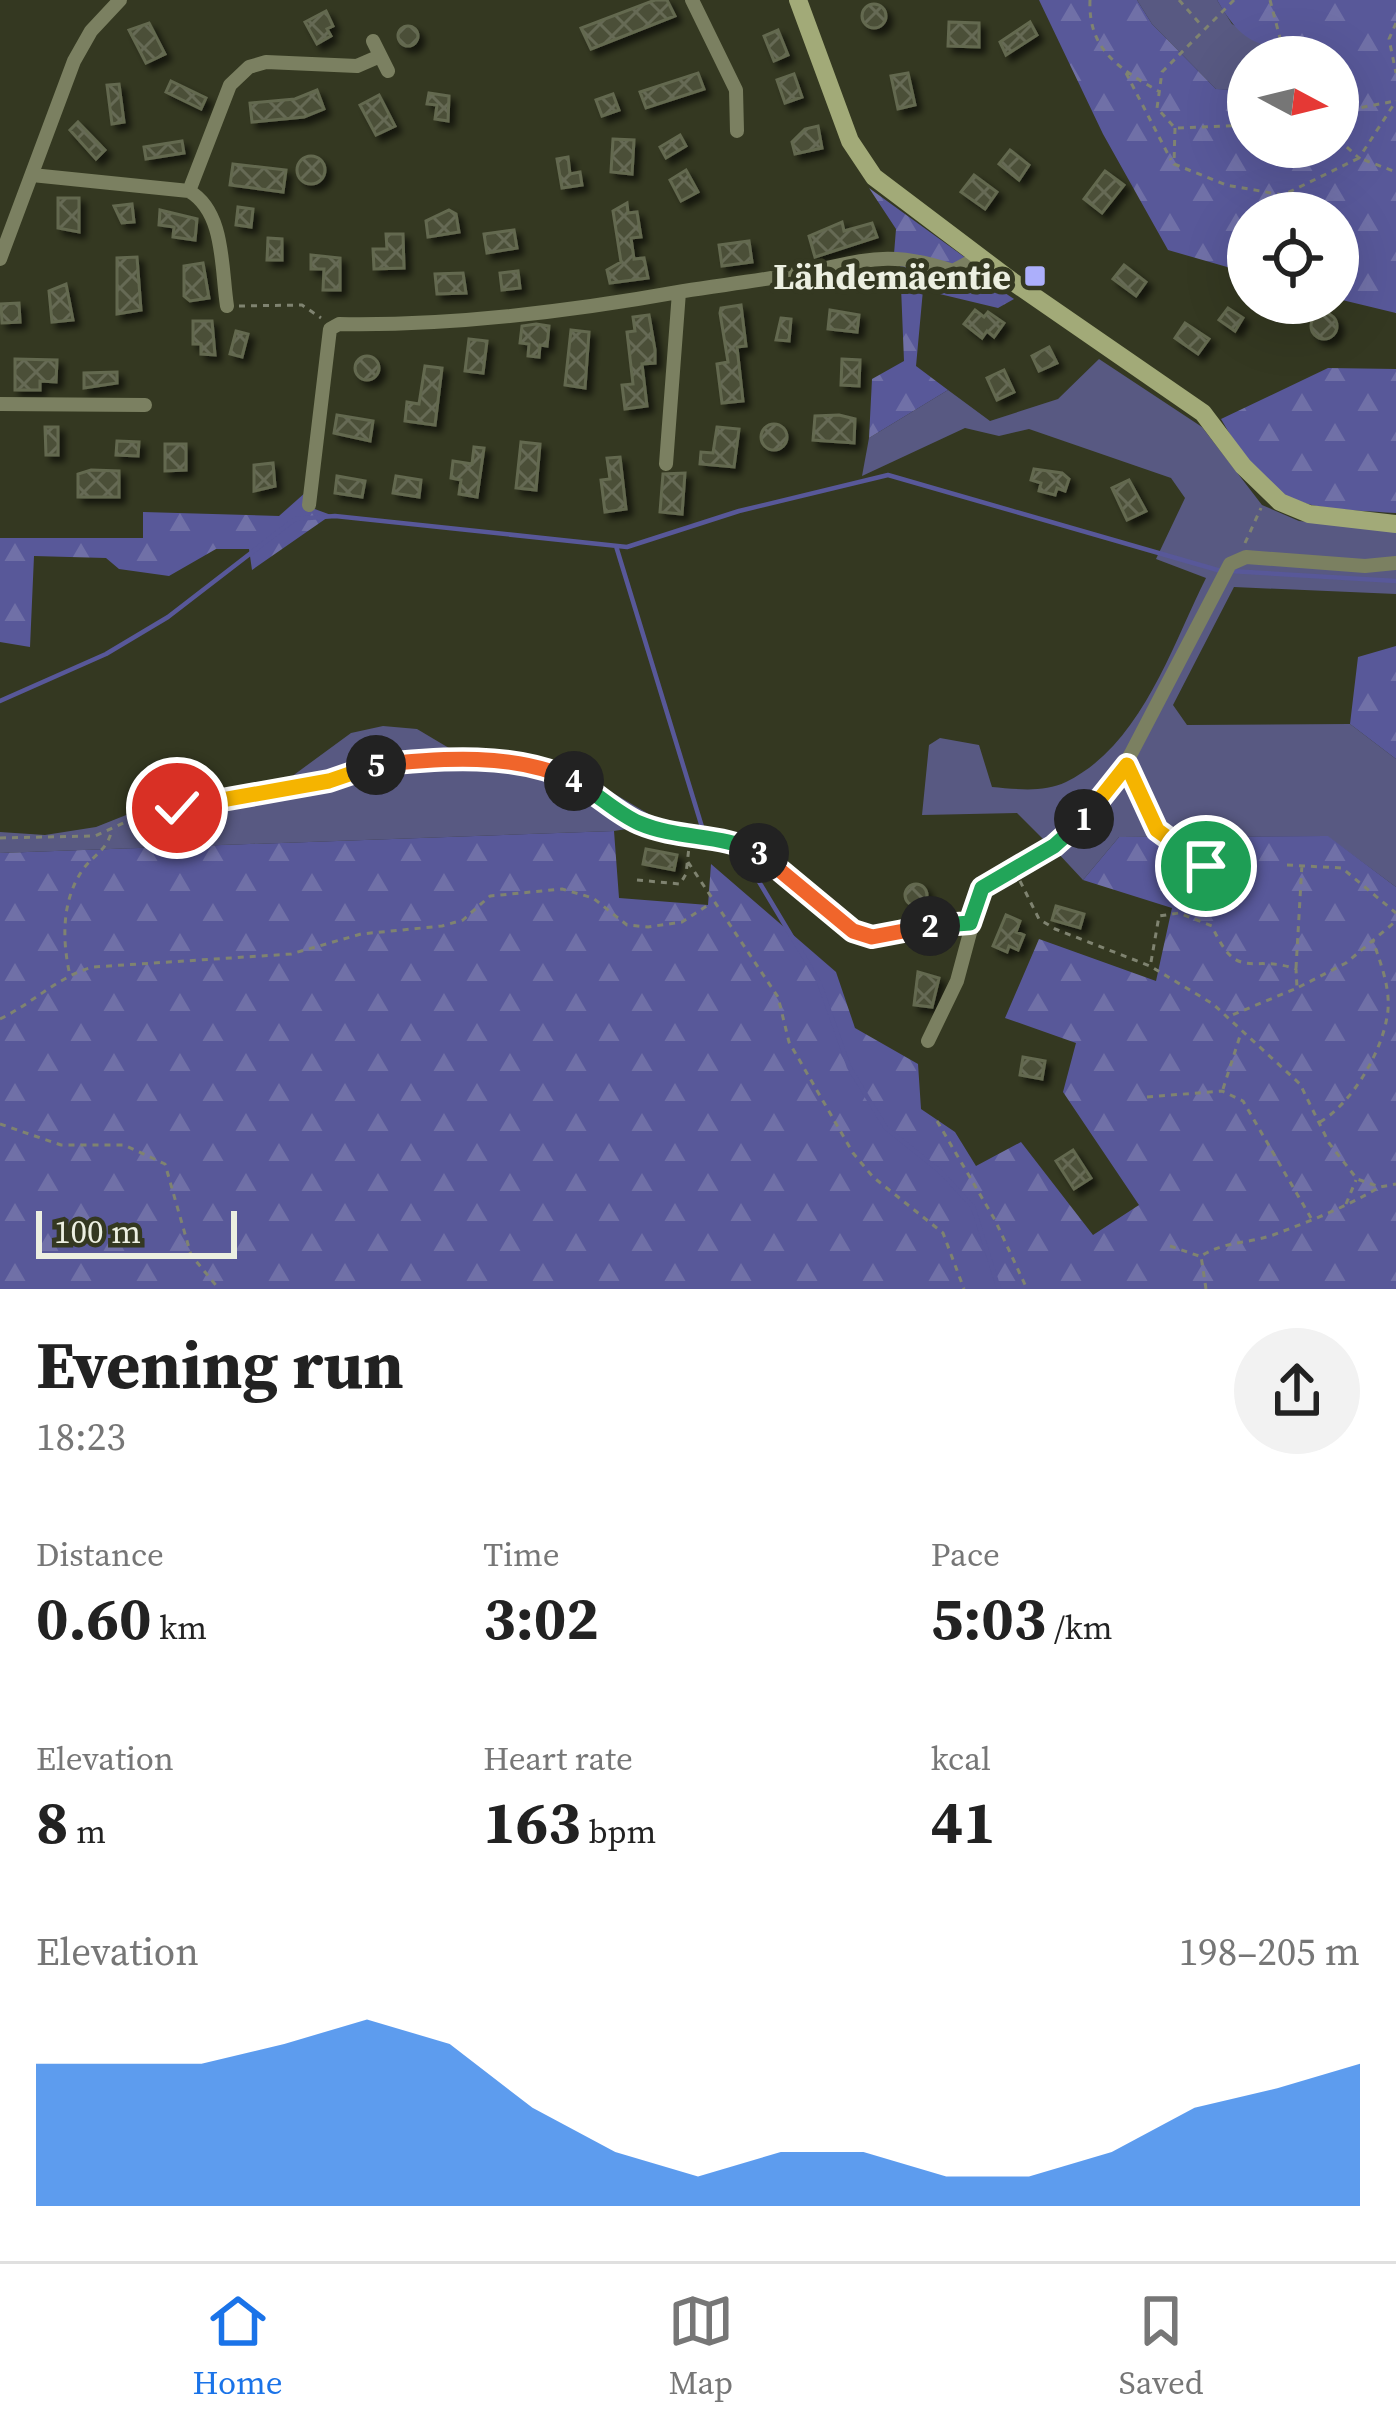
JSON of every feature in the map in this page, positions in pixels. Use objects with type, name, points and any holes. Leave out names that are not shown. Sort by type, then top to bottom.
[{"type":"street","points":[[0,259],[74,61],[91,31],[120,0]]},
{"type":"street","points":[[692,0],[736,90],[737,131]]},
{"type":"street","points":[[798,0],[861,161],[979,257],[1203,413],[1261,486],[1309,514],[1396,524]]},
{"type":"street","points":[[189,191],[230,85],[249,67],[266,62],[357,67],[376,49],[388,71]]},
{"type":"street","points":[[32,175],[189,191],[205,200],[213,215],[227,306]]},
{"type":"street","points":[[308,505],[330,329],[339,323],[506,314],[680,292],[856,258],[921,261],[953,271],[979,257]]},
{"type":"street","points":[[666,464],[680,292]]},
{"type":"street","points":[[0,404],[146,405]]},
{"type":"street","points":[[928,1041],[957,981],[982,888],[1071,832],[1112,790],[1235,560],[1396,563]]},
{"type":"path","points":[[1090,0],[1097,43],[1125,71],[1158,91]]},
{"type":"path","points":[[1179,0],[1202,26]]},
{"type":"path","points":[[1174,164],[1174,128],[1157,108],[1162,72],[1202,26],[1234,0]]},
{"type":"path","points":[[1270,0],[1279,36]]},
{"type":"path","points":[[1396,23],[1392,45],[1396,73]]},
{"type":"path","points":[[1125,71],[1174,164],[1226,185],[1283,195],[1338,168]]},
{"type":"path","points":[[1359,108],[1396,101]]},
{"type":"path","points":[[1396,101],[1359,158],[1396,172]]},
{"type":"path","points":[[1174,128],[1227,126]]},
{"type":"path","points":[[227,306],[302,305],[330,329]]},
{"type":"path","points":[[1235,560],[1260,515],[1261,486]]},
{"type":"path","points":[[0,838],[95,836],[112,826],[177,808],[329,781],[376,765],[484,762],[556,772],[637,822],[690,838],[726,839],[761,854],[853,931],[872,937],[970,923]]},
{"type":"path","points":[[1127,765],[1157,830],[1238,892]]},
{"type":"path","points":[[69,973],[62,941],[68,905],[80,873],[107,846],[112,826]]},
{"type":"path","points":[[637,880],[680,884],[690,838]]},
{"type":"path","points":[[1180,851],[1211,841]]},
{"type":"path","points":[[688,862],[778,997],[789,1042],[853,1153],[873,1177],[943,1233],[964,1289]]},
{"type":"path","points":[[1297,988],[1302,864]]},
{"type":"path","points":[[1287,865],[1342,868],[1396,913]]},
{"type":"path","points":[[1014,871],[1039,919],[1150,966],[1228,1017],[1300,1084],[1357,1179],[1380,1187]]},
{"type":"path","points":[[0,1019],[38,1000],[69,973],[176,958],[291,954],[362,934],[463,920],[490,896],[562,890],[592,898],[627,925],[648,927],[682,922],[708,905]]},
{"type":"path","points":[[1150,966],[1160,916],[1179,913],[1212,926],[1222,949],[1241,966],[1296,969]]},
{"type":"path","points":[[1228,1017],[1297,988],[1373,941],[1396,921]]},
{"type":"path","points":[[1320,1122],[1338,1112],[1371,1060],[1388,1017],[1384,973],[1373,941]]},
{"type":"path","points":[[1222,1091],[1229,1058],[1242,1034]]},
{"type":"path","points":[[1147,1097],[1222,1091],[1243,1101],[1311,1218]]},
{"type":"path","points":[[937,1121],[995,1220],[1027,1289]]},
{"type":"path","points":[[0,1124],[61,1145],[124,1145],[165,1164],[191,1255],[219,1289]]},
{"type":"path","points":[[1344,1208],[1357,1179]]},
{"type":"path","points":[[1170,1246],[1201,1256],[1224,1242],[1248,1242],[1396,1184]]},
{"type":"path","points":[[1201,1256],[1206,1289]]},
{"type":"shaded area","points":[[1137,0],[1217,0],[1232,24],[1254,36],[1227,36],[1227,89],[1216,89],[1152,24]]},
{"type":"shaded area","points":[[1099,359],[1202,427],[1262,505],[1299,521],[1396,530],[1396,594],[1234,587],[1173,705],[1187,725],[1350,724],[1396,759],[1396,887],[1327,836],[1119,837],[1083,880],[1056,851],[1121,787],[1225,585],[1114,779],[1048,844],[1017,813],[922,815],[929,745],[940,738],[979,745],[992,787],[1048,788],[1092,765],[1134,720],[1206,578],[1156,559],[1185,498],[1171,478],[1029,429],[999,436],[965,428],[862,476],[869,438],[948,390],[990,421],[1058,399]]},
{"type":"shaded area","points":[[383,726],[417,729],[459,754],[520,752],[562,763],[664,823],[614,831],[0,853],[0,832],[45,835],[96,827],[169,798],[291,777],[351,733]]},
{"type":"green space","points":[[1039,0],[1137,0],[1152,24],[1216,89],[1227,89],[1227,168],[1359,168],[1359,36],[1246,36],[1217,0],[1396,0],[1396,313],[1359,304],[1359,192],[1227,192],[1227,267],[1168,250],[1103,134]]},
{"type":"green space","points":[[869,188],[970,261],[963,266],[894,254],[896,229]]},
{"type":"green space","points":[[900,262],[954,274],[976,266],[987,281],[1014,299],[998,308],[923,290],[916,366],[948,390],[869,438],[872,379],[904,361]]},
{"type":"green space","points":[[1328,368],[1396,369],[1396,513],[1335,509],[1292,498],[1257,472],[1221,419]]},
{"type":"green space","points":[[306,492],[312,508],[331,515],[252,570],[249,549],[216,549],[169,576],[119,569],[106,558],[34,556],[30,647],[0,642],[0,538],[143,538],[143,512],[279,516]]},
{"type":"green space","points":[[1396,646],[1396,759],[1350,724],[1358,657]]},
{"type":"green space","points":[[614,831],[619,898],[708,905],[711,864],[836,972],[855,1028],[918,1064],[921,1109],[955,1132],[976,1166],[1021,1142],[1093,1235],[1139,1205],[1063,1092],[1076,1043],[1005,1018],[1039,939],[1156,981],[1172,908],[1083,880],[1119,837],[1328,836],[1396,887],[1396,1289],[0,1289],[0,853]]},
{"type":"building","points":[[655,0],[667,0],[675,16],[591,49],[581,28]]},
{"type":"building","points":[[869,4],[879,4],[886,16],[879,28],[869,28],[862,21],[862,11]]},
{"type":"building","points":[[326,11],[333,26],[327,29],[331,36],[317,44],[305,22]]},
{"type":"building","points":[[949,22],[979,23],[979,47],[948,46]]},
{"type":"building","points":[[1030,22],[1037,35],[1006,55],[1000,42]]},
{"type":"building","points":[[149,23],[165,54],[146,63],[129,30]]},
{"type":"building","points":[[408,26],[418,36],[408,46],[398,36]]},
{"type":"building","points":[[778,30],[788,55],[774,61],[764,36]]},
{"type":"building","points":[[698,73],[704,89],[646,108],[640,92]]},
{"type":"building","points":[[908,73],[915,105],[898,109],[891,76]]},
{"type":"building","points":[[794,74],[802,97],[785,103],[777,80]]},
{"type":"building","points":[[171,81],[206,98],[201,109],[166,92]]},
{"type":"building","points":[[119,84],[124,122],[112,124],[107,85]]},
{"type":"building","points":[[317,90],[324,109],[304,117],[252,122],[250,103],[295,99]]},
{"type":"building","points":[[429,93],[449,96],[448,121],[435,119],[437,105],[427,104]]},
{"type":"building","points":[[613,94],[619,110],[602,116],[596,100]]},
{"type":"building","points":[[379,95],[395,126],[376,135],[360,105]]},
{"type":"building","points":[[78,122],[105,150],[96,159],[70,130]]},
{"type":"building","points":[[818,126],[822,148],[795,154],[792,142],[805,129]]},
{"type":"building","points":[[680,135],[686,146],[666,158],[660,147]]},
{"type":"building","points":[[613,139],[634,140],[632,174],[611,172]]},
{"type":"building","points":[[182,141],[184,153],[146,159],[144,147]]},
{"type":"building","points":[[1010,150],[1029,165],[1019,180],[999,164]]},
{"type":"building","points":[[311,156],[321,160],[325,170],[321,180],[311,184],[301,180],[297,170],[301,160]]},
{"type":"building","points":[[568,157],[570,174],[580,172],[582,185],[562,188],[557,159]]},
{"type":"building","points":[[233,164],[286,170],[283,192],[230,185]]},
{"type":"building","points":[[686,170],[698,192],[681,201],[670,180]]},
{"type":"building","points":[[1105,171],[1124,185],[1102,213],[1084,199]]},
{"type":"building","points":[[974,175],[997,192],[985,209],[961,192]]},
{"type":"building","points":[[58,198],[79,198],[79,232],[58,228]]},
{"type":"building","points":[[627,203],[628,213],[637,212],[641,237],[631,238],[634,259],[644,258],[648,278],[610,283],[607,270],[621,262],[613,211]]},
{"type":"building","points":[[132,204],[134,222],[122,223],[114,206]]},
{"type":"building","points":[[238,207],[253,209],[251,227],[236,225]]},
{"type":"building","points":[[160,210],[197,219],[195,240],[173,237],[174,227],[159,225]]},
{"type":"building","points":[[449,210],[456,214],[459,232],[428,237],[426,221]]},
{"type":"building","points":[[842,222],[844,231],[872,223],[877,237],[815,257],[809,236]]},
{"type":"building","points":[[514,230],[517,248],[487,253],[484,234]]},
{"type":"building","points":[[386,234],[403,234],[404,268],[374,269],[373,249],[387,249]]},
{"type":"building","points":[[268,238],[282,239],[282,260],[267,260]]},
{"type":"building","points":[[749,241],[752,262],[722,266],[719,245]]},
{"type":"building","points":[[311,255],[340,258],[340,290],[323,290],[324,269],[311,269]]},
{"type":"building","points":[[137,257],[141,310],[117,314],[117,258]]},
{"type":"building","points":[[203,263],[209,298],[190,301],[184,296],[184,266]]},
{"type":"building","points":[[1124,265],[1146,282],[1136,296],[1113,279]]},
{"type":"building","points":[[518,271],[520,288],[502,290],[500,273]]},
{"type":"building","points":[[463,273],[466,293],[437,294],[435,274]]},
{"type":"building","points":[[66,284],[73,320],[52,322],[49,291]]},
{"type":"building","points":[[19,303],[20,322],[2,323],[1,304]]},
{"type":"building","points":[[741,305],[746,346],[737,347],[743,401],[722,403],[717,364],[728,362],[720,313],[721,308]]},
{"type":"building","points":[[1227,309],[1227,324],[1239,324],[1235,331],[1219,320]]},
{"type":"building","points":[[830,310],[859,315],[857,332],[828,329]]},
{"type":"building","points":[[975,310],[1004,323],[994,337],[987,331],[982,338],[964,324]]},
{"type":"building","points":[[649,315],[655,363],[642,364],[647,406],[625,409],[622,385],[633,384],[627,332],[635,331],[633,317]]},
{"type":"building","points":[[781,318],[791,319],[789,341],[776,340]]},
{"type":"building","points":[[193,321],[212,321],[215,355],[201,354],[201,344],[193,344]]},
{"type":"building","points":[[1185,323],[1209,339],[1198,354],[1175,338]]},
{"type":"building","points":[[1311,324],[1337,324],[1333,335],[1324,339],[1311,326]]},
{"type":"building","points":[[522,326],[549,326],[547,346],[540,345],[539,357],[528,356],[529,344],[520,343]]},
{"type":"building","points":[[571,330],[589,332],[585,388],[565,385]]},
{"type":"building","points":[[236,331],[248,334],[242,357],[230,354]]},
{"type":"building","points":[[469,339],[487,341],[483,373],[465,371]]},
{"type":"building","points":[[1049,347],[1057,363],[1039,371],[1032,356]]},
{"type":"building","points":[[367,356],[376,359],[376,377],[367,380],[358,377],[355,368],[358,359]]},
{"type":"building","points":[[15,359],[57,360],[56,382],[40,381],[40,390],[15,390]]},
{"type":"building","points":[[842,359],[860,360],[859,386],[841,385]]},
{"type":"building","points":[[425,366],[442,368],[435,425],[405,421],[407,402],[419,404]]},
{"type":"building","points":[[1004,370],[1014,392],[997,400],[987,378]]},
{"type":"building","points":[[117,372],[117,383],[84,388],[84,373]]},
{"type":"building","points":[[337,415],[373,421],[370,441],[334,433]]},
{"type":"building","points":[[815,416],[855,419],[854,443],[813,440]]},
{"type":"building","points":[[774,424],[787,437],[774,450],[761,437]]},
{"type":"building","points":[[45,427],[58,427],[58,455],[46,455]]},
{"type":"building","points":[[717,427],[739,429],[734,467],[700,464],[701,452],[713,453]]},
{"type":"building","points":[[117,441],[139,442],[138,456],[116,455]]},
{"type":"building","points":[[521,442],[540,444],[536,490],[516,488]]},
{"type":"building","points":[[165,444],[186,444],[186,470],[165,471]]},
{"type":"building","points":[[474,447],[484,448],[477,497],[459,494],[461,480],[451,478],[453,461],[472,464]]},
{"type":"building","points":[[620,457],[626,509],[605,512],[601,480],[610,479],[607,458]]},
{"type":"building","points":[[273,463],[275,486],[254,491],[254,465]]},
{"type":"building","points":[[1034,469],[1062,473],[1069,479],[1065,491],[1057,488],[1055,495],[1039,491],[1041,483],[1031,480]]},
{"type":"building","points":[[119,471],[119,497],[78,497],[78,474]]},
{"type":"building","points":[[685,473],[682,514],[660,512],[663,474]]},
{"type":"building","points":[[337,476],[365,481],[362,497],[335,493]]},
{"type":"building","points":[[396,476],[421,480],[419,497],[393,493]]},
{"type":"building","points":[[1129,480],[1146,511],[1127,520],[1112,488]]},
{"type":"building","points":[[646,849],[677,855],[674,870],[643,864]]},
{"type":"building","points":[[916,884],[927,895],[916,906],[905,895]]},
{"type":"building","points":[[1056,906],[1084,914],[1080,928],[1052,920]]},
{"type":"building","points":[[1006,915],[1020,921],[1016,932],[1024,935],[1018,950],[1009,946],[1007,952],[993,946]]},
{"type":"building","points":[[918,972],[939,978],[932,1007],[914,1005]]},
{"type":"building","points":[[1023,1057],[1045,1061],[1042,1079],[1020,1075]]},
{"type":"building","points":[[1073,1150],[1091,1178],[1074,1189],[1056,1161]]},
{"type":"waterway","points":[[0,701],[106,654],[168,617],[295,519],[335,516],[627,547],[739,511],[888,475],[1221,571]]},
{"type":"waterway","points":[[616,546],[702,827]]},
{"type":"waterway","points":[[1230,571],[1396,581]]},
{"type":"waterway","points":[[710,844],[743,855],[819,982],[849,1067],[886,1128],[941,1172],[973,1207],[999,1289]]},
{"type":"place","name":"Lähdemäentie","points":[[1035,276]]},
{"type":"route","points":[[177,808],[329,781],[376,765],[528,765],[556,772],[637,822],[690,838],[726,839],[746,846],[853,931],[872,937],[970,923],[982,888],[1071,832],[1112,790],[1127,765],[1157,830],[1172,846],[1206,866]]}]
